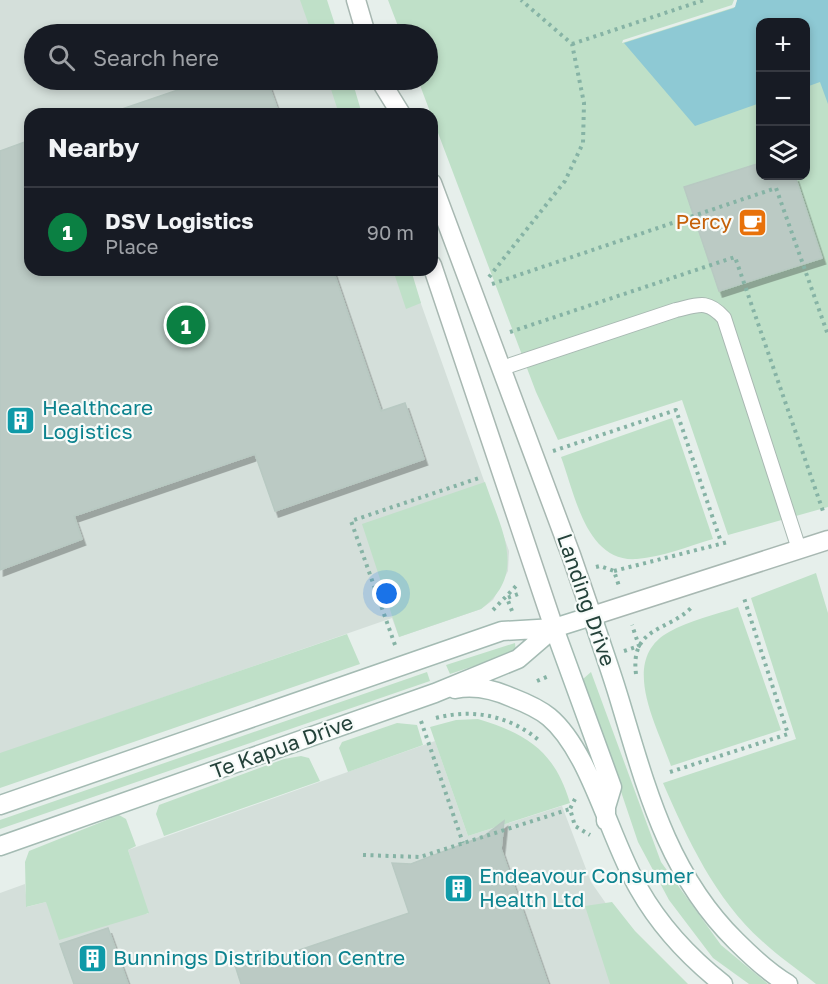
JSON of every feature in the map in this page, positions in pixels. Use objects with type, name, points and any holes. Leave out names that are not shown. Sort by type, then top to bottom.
[{"type":"street","points":[[356,0],[363,24]]},
{"type":"street","points":[[381,90],[384,108]]},
{"type":"street","points":[[385,90],[397,108]]},
{"type":"street","name":"Landing Drive","points":[[438,199],[592,616],[619,697],[643,781],[662,832],[696,896],[722,928],[751,956],[788,984]]},
{"type":"street","name":"Landing Drive","points":[[436,276],[554,628],[612,787],[606,807],[606,822]]},
{"type":"street","name":"Te Kapua Drive","points":[[0,805],[502,631],[554,628],[828,540]]},
{"type":"street","name":"Te Kapua Drive","points":[[0,846],[435,693],[518,659],[554,628]]},
{"type":"street","points":[[435,693],[460,688],[481,688],[503,694],[544,713],[576,748],[606,822],[639,890],[660,921],[689,953],[723,984]]},
{"type":"lane","points":[[502,368],[676,310],[701,304],[715,307],[724,318],[799,549]]},
{"type":"path","points":[[487,280],[565,181],[583,143],[584,103],[572,44],[521,0]]},
{"type":"path","points":[[572,44],[704,0]]},
{"type":"path","points":[[488,285],[776,188],[828,336]]},
{"type":"path","points":[[506,333],[735,257],[824,514]]},
{"type":"path","points":[[552,451],[676,410],[722,542]]},
{"type":"path","points":[[395,645],[351,521],[488,475]]},
{"type":"path","points":[[591,569],[600,566],[614,571],[728,542]]},
{"type":"path","points":[[614,571],[616,578]]},
{"type":"path","points":[[507,598],[518,583],[518,576]]},
{"type":"path","points":[[489,611],[507,598],[526,591]]},
{"type":"path","points":[[507,598],[512,610]]},
{"type":"path","points":[[670,772],[788,734],[744,598]]},
{"type":"path","points":[[623,651],[639,646],[649,632],[681,619],[690,609]]},
{"type":"path","points":[[634,633],[639,646],[636,676]]},
{"type":"path","points":[[535,674],[536,687]]},
{"type":"path","points":[[414,721],[459,713],[492,716],[528,732],[544,746]]},
{"type":"path","points":[[422,721],[463,843]]},
{"type":"path","points":[[363,855],[420,858],[570,809],[576,801],[573,793]]},
{"type":"path","points":[[570,809],[575,826]]},
{"type":"shaded area","points":[[0,0],[314,0],[323,24],[24,24],[24,90],[346,90],[352,108],[24,108],[24,276],[411,276],[509,551],[508,571],[493,600],[481,609],[399,637],[392,618],[0,754]]},
{"type":"shaded area","points":[[435,741],[468,836],[562,806],[591,882],[662,984],[0,984],[0,893],[25,884],[27,907],[46,902],[148,914],[128,850]]},
{"type":"green space","points":[[300,0],[327,0],[335,24],[308,24]]},
{"type":"green space","points":[[388,0],[828,0],[828,507],[728,535],[682,400],[558,440],[536,392],[438,133],[438,108],[429,108],[422,90],[438,90],[438,24],[397,24]]},
{"type":"green space","points":[[331,90],[355,90],[360,108],[337,108]]},
{"type":"green space","points":[[395,276],[413,276],[421,303],[406,309]]},
{"type":"green space","points":[[672,418],[713,539],[656,556],[637,559],[620,557],[606,550],[594,538],[585,523],[561,457]]},
{"type":"green space","points":[[485,482],[507,549],[504,581],[496,595],[481,609],[399,637],[362,524]]},
{"type":"green space","points":[[816,573],[828,613],[828,984],[816,984],[782,958],[762,941],[730,907],[704,868],[663,783],[796,739],[751,598]]},
{"type":"green space","points":[[738,607],[781,730],[671,766],[646,695],[644,676],[646,659],[654,644],[669,632],[694,621]]},
{"type":"green space","points":[[347,634],[360,664],[0,788],[0,753]]},
{"type":"green space","points":[[515,643],[516,652],[450,674],[446,665]]},
{"type":"green space","points":[[427,672],[430,681],[0,829],[0,820]]},
{"type":"green space","points":[[591,672],[661,862],[721,945],[768,984],[749,984],[713,958],[669,900],[638,842],[583,679]]},
{"type":"green space","points":[[478,719],[511,731],[537,748],[556,770],[570,803],[468,836],[430,727],[456,720]]},
{"type":"green space","points":[[397,723],[417,725],[423,745],[348,772],[339,748],[342,742]]},
{"type":"green space","points":[[301,756],[309,758],[320,781],[164,836],[156,814],[159,805],[284,759]]},
{"type":"green space","points":[[119,815],[126,819],[136,846],[128,850],[149,913],[59,940],[46,902],[26,907],[25,862],[29,851]]},
{"type":"green space","points":[[612,902],[635,931],[688,984],[610,984],[585,906]]},
{"type":"water","points":[[737,0],[828,0],[828,104],[820,82],[810,86],[810,18],[756,18],[756,104],[695,126],[624,43],[734,8]]},
{"type":"pier","points":[[734,0],[737,0],[735,7],[622,43],[623,40],[732,5]]},
{"type":"building","points":[[178,90],[271,90],[277,108],[125,108]]},
{"type":"building","points":[[24,142],[24,276],[335,276],[381,411],[405,403],[424,459],[275,511],[255,454],[74,516],[82,539],[0,570],[0,151]]},
{"type":"building","name":"Percy","points":[[756,164],[756,180],[796,180],[822,258],[719,291],[684,187]]},
{"type":"building","name":"Endeavour Consumer Health Ltd","points":[[504,821],[501,849],[548,984],[241,984],[233,959],[258,951],[261,963],[409,913],[392,863],[411,864],[484,836]]},
{"type":"building","name":"Bunnings Distribution Centre","points":[[108,928],[128,984],[74,984],[60,944]]},
{"type":"place","name":"Percy","points":[[753,222]]},
{"type":"place","name":"DSV Logistics","points":[[186,325]]},
{"type":"place","name":"Healthcare Logistics","points":[[21,420]]},
{"type":"place","name":"Endeavour Consumer Health Ltd","points":[[458,888]]},
{"type":"place","name":"Bunnings Distribution Centre","points":[[92,958]]}]
